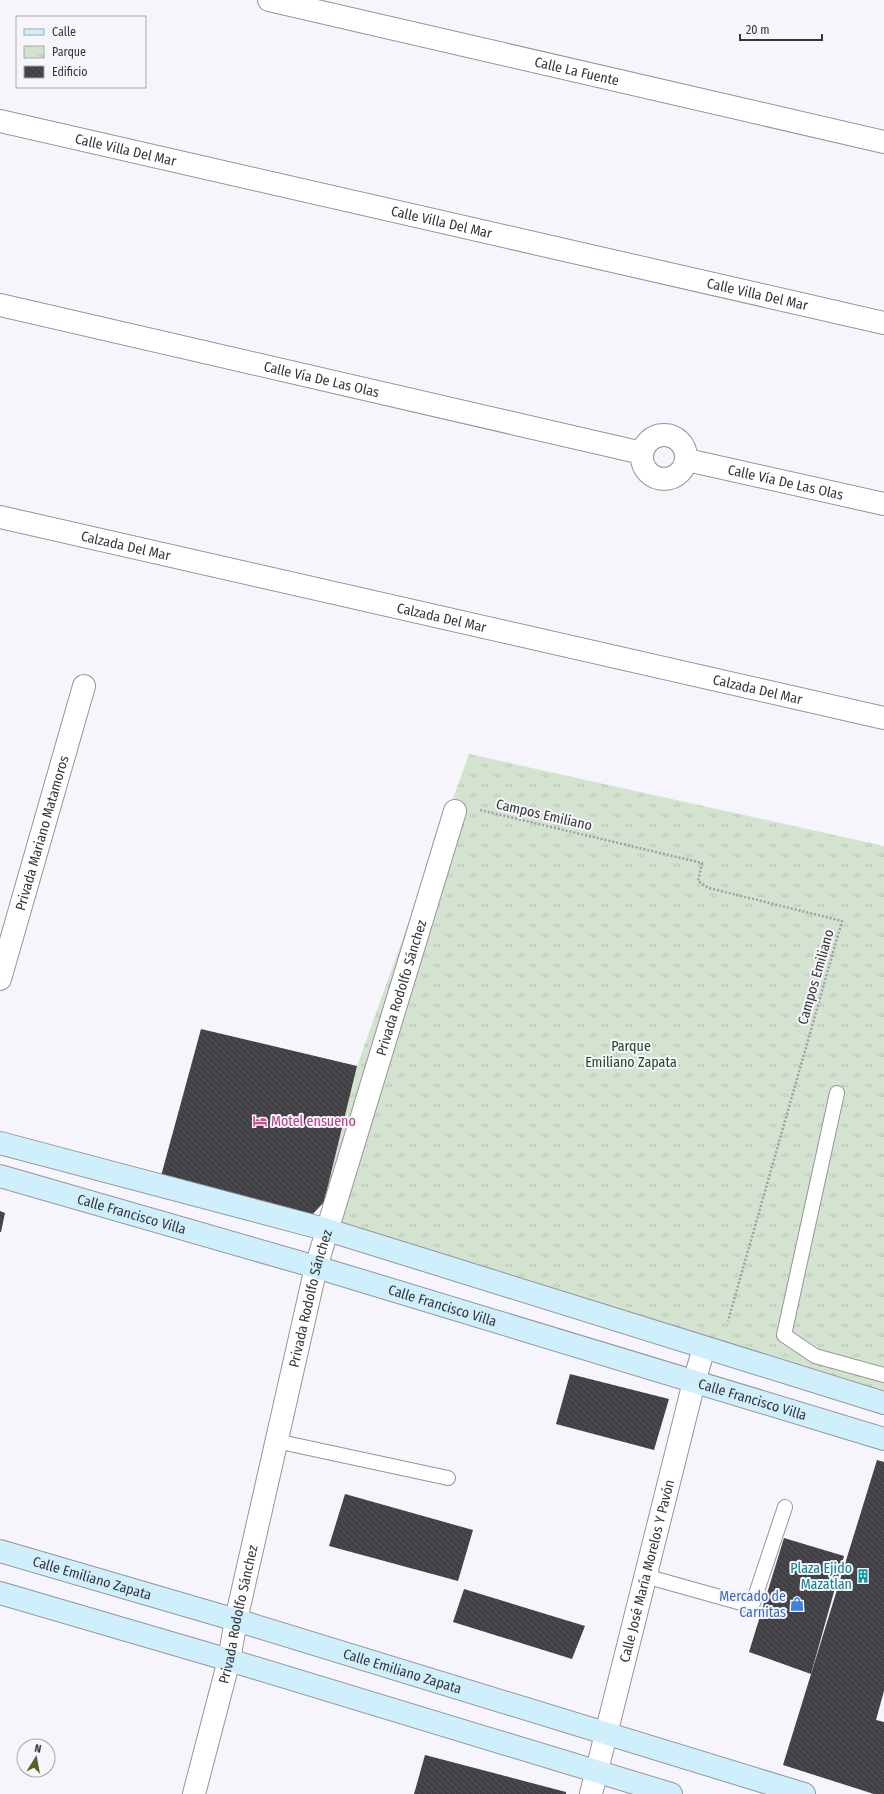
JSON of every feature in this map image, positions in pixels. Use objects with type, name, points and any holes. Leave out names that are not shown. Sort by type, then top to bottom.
[{"type":"street","name":"Calle La Fuente","points":[[269,0],[884,142]]},
{"type":"street","name":"Calle Villa Del Mar","points":[[0,121],[884,323]]},
{"type":"street","name":"Calle Vía De Las Olas","points":[[0,305],[642,453]]},
{"type":"street","points":[[668,434],[678,439],[685,448],[687,460],[682,470],[672,477],[661,479],[650,474],[643,465],[642,453],[647,442],[656,436],[668,434]]},
{"type":"street","name":"Calle Vía De Las Olas","points":[[687,460],[884,504]]},
{"type":"street","name":"Calzada Del Mar","points":[[0,517],[884,718]]},
{"type":"street","name":"Privada Mariano Matamoros","points":[[0,979],[84,686]]},
{"type":"street","name":"Privada Rodolfo Sánchez","points":[[194,1794],[229,1660],[236,1620],[316,1267],[464,810]]},
{"type":"street","points":[[0,1143],[328,1230],[884,1404]]},
{"type":"street","name":"Calle Francisco Villa","points":[[0,1176],[316,1267],[884,1439]]},
{"type":"street","name":"Calle José María Morelos Y Pavón","points":[[591,1794],[694,1382],[704,1348]]},
{"type":"street","name":"Calle Emiliano Zapata","points":[[0,1551],[236,1620],[606,1735],[804,1794]]},
{"type":"street","points":[[0,1593],[229,1660],[597,1773],[671,1794]]},
{"type":"lane","points":[[837,1094],[784,1334],[815,1356],[884,1376]]},
{"type":"lane","points":[[276,1442],[448,1478]]},
{"type":"lane","points":[[645,1576],[752,1606],[785,1507]]},
{"type":"path","name":"Campos Emiliano","points":[[464,810],[702,863],[698,881],[709,888],[842,921],[728,1321]]},
{"type":"green space","name":"Parque Emiliano Zapata","points":[[469,754],[884,846],[884,1396],[356,1238],[324,1202],[357,1066]]},
{"type":"building","name":"Motel ensueno","points":[[201,1029],[357,1066],[324,1202],[312,1215],[161,1176]]},
{"type":"building","points":[[0,1211],[5,1213],[1,1232],[0,1232]]},
{"type":"building","points":[[570,1374],[669,1399],[654,1450],[556,1424]]},
{"type":"building","name":"Plaza Ejido Mazatlan","points":[[877,1460],[884,1462],[884,1691],[876,1720],[884,1722],[884,1794],[874,1794],[783,1765]]},
{"type":"building","points":[[345,1494],[473,1530],[458,1581],[329,1546]]},
{"type":"building","name":"Mercado de Carnitas","points":[[784,1538],[844,1556],[811,1674],[749,1652]]},
{"type":"building","points":[[464,1589],[585,1626],[572,1659],[453,1622]]},
{"type":"building","points":[[425,1755],[566,1792],[566,1794],[414,1794]]},
{"type":"place","name":"Motel ensueno","points":[[260,1121]]},
{"type":"place","name":"Plaza Ejido Mazatlan","points":[[863,1576]]},
{"type":"place","name":"Mercado de Carnitas","points":[[797,1604]]}]
